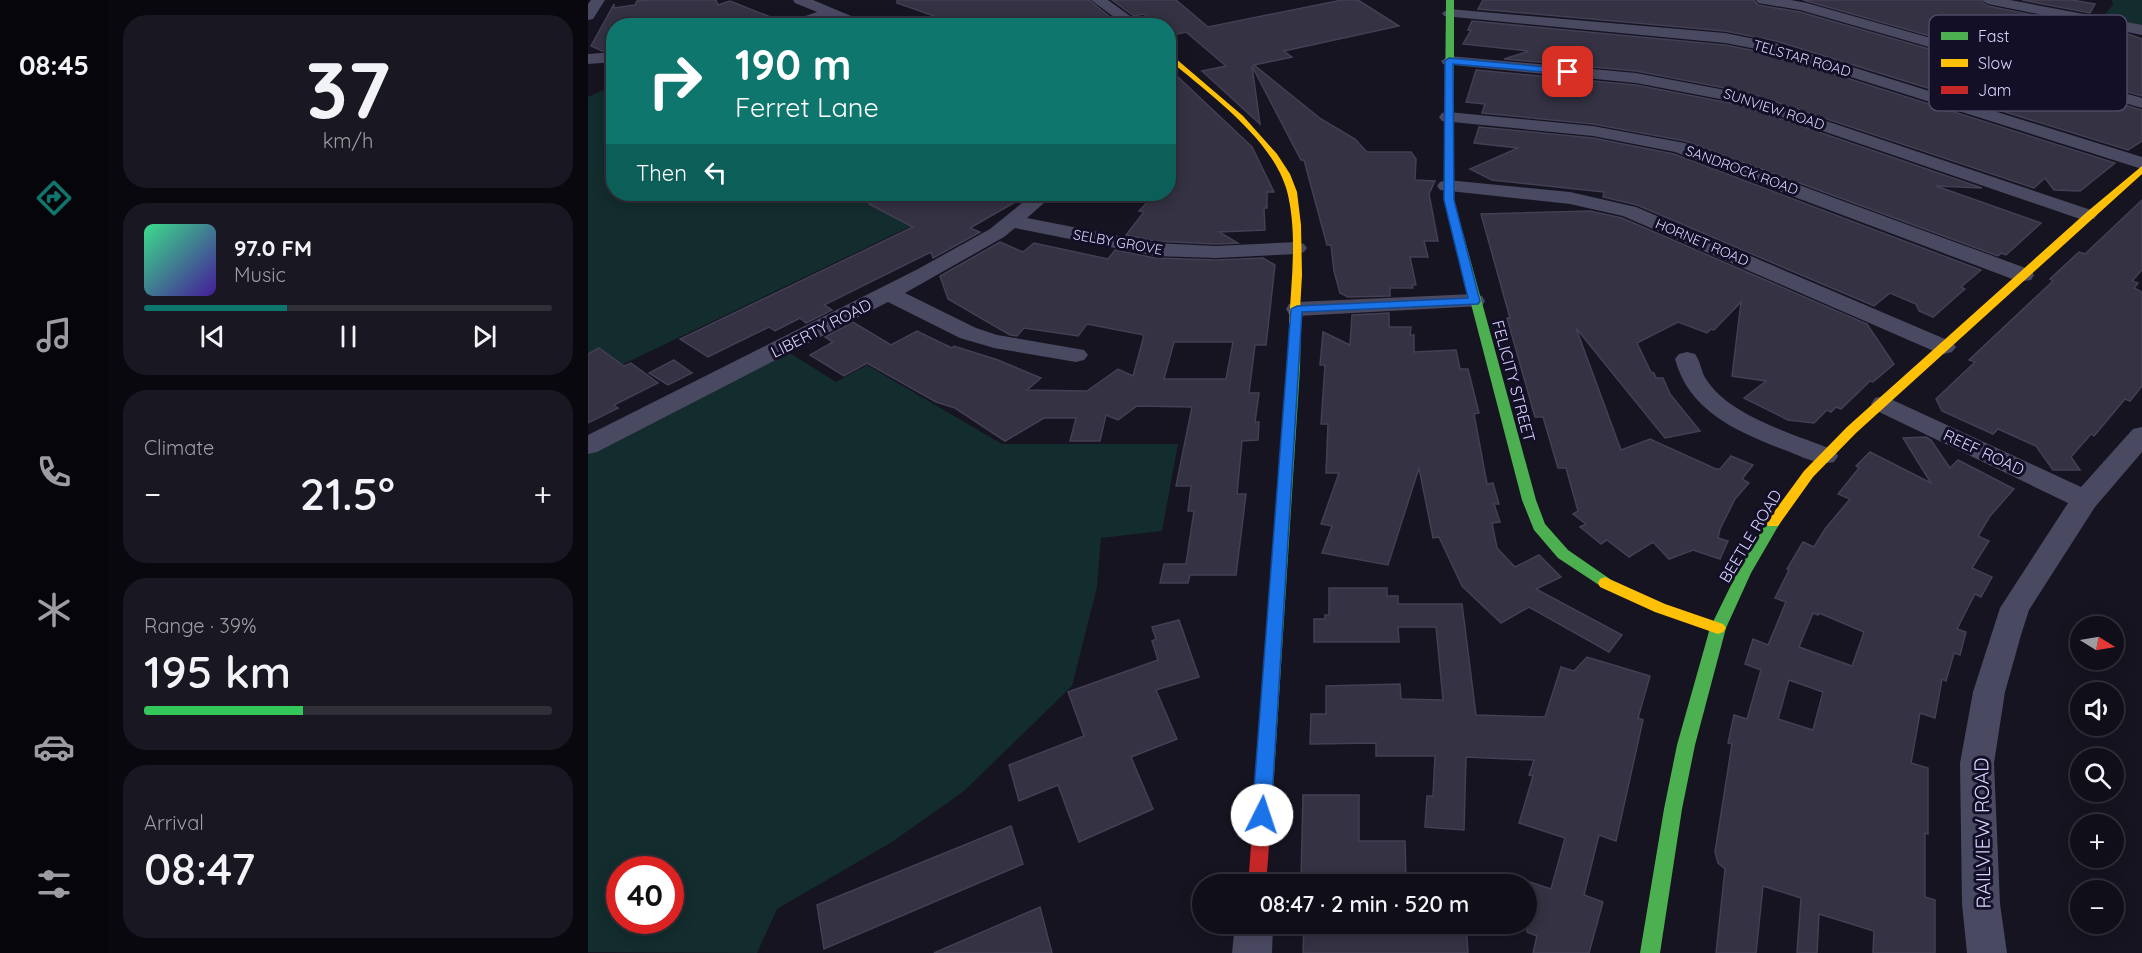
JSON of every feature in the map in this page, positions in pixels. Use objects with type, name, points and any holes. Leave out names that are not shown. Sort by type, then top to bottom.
[{"type":"street","points":[[588,1],[596,0]]},
{"type":"street","points":[[588,16],[596,0]]},
{"type":"street","points":[[800,0],[847,18]]},
{"type":"street","points":[[1098,0],[1125,18]]},
{"type":"street","points":[[1763,0],[1802,6],[1929,42]]},
{"type":"street","points":[[1988,0],[2065,15]]},
{"type":"street","name":"FELICITY STREET","points":[[1450,7],[1447,186],[1449,200],[1474,301],[1485,333],[1529,500],[1539,526],[1563,554],[1599,580],[1660,608],[1718,628]]},
{"type":"street","name":"TELSTAR ROAD","points":[[1450,7],[1725,38],[1776,48],[1929,96]]},
{"type":"street","points":[[813,18],[831,12]]},
{"type":"street","points":[[2127,27],[2142,30]]},
{"type":"street","points":[[588,59],[606,58]]},
{"type":"street","points":[[1176,61],[1254,131],[1275,155],[1287,176],[1292,191],[1297,248],[1297,309],[1258,874]]},
{"type":"street","name":"SUNVIEW ROAD","points":[[1449,61],[1634,78],[1704,88],[1746,99],[2087,215]]},
{"type":"street","points":[[2127,99],[2142,103]]},
{"type":"street","name":"TELSTAR ROAD","points":[[1977,111],[2142,163]]},
{"type":"street","name":"SANDROCK ROAD","points":[[1448,117],[1593,131],[1679,147],[2023,275]]},
{"type":"street","name":"BEETLE ROAD","points":[[1650,953],[1673,809],[1686,745],[1718,628],[1744,573],[1784,505],[1825,456],[2087,215],[2142,169]]},
{"type":"street","name":"HORNET ROAD","points":[[1447,186],[1570,198],[1629,212],[1944,346]]},
{"type":"street","name":"LIBERTY ROAD","points":[[588,446],[889,294],[981,243],[1013,222],[1036,201]]},
{"type":"street","name":"SELBY GROVE","points":[[1013,222],[1159,250],[1203,253],[1297,248]]},
{"type":"street","points":[[889,294],[968,333],[994,341],[1076,355]]},
{"type":"street","points":[[1297,309],[1474,301]]},
{"type":"street","points":[[1687,359],[1694,381],[1708,397],[1726,411],[1759,429],[1825,456]]},
{"type":"street","name":"REEF ROAD","points":[[1884,404],[2085,500]]},
{"type":"street","name":"RAILVIEW ROAD","points":[[1987,953],[1981,904],[1977,764],[1989,692],[2015,608],[2085,500],[2142,435]]},
{"type":"street","points":[[1252,953],[1253,934]]},
{"type":"green space","points":[[2112,0],[2142,0],[2142,30],[2127,27],[2127,15],[2104,15],[2113,5]]},
{"type":"green space","points":[[605,89],[606,201],[949,201],[926,219],[588,381],[588,97]]},
{"type":"green space","points":[[782,348],[836,382],[867,365],[1002,444],[1178,444],[1162,531],[1101,538],[1097,587],[1072,686],[964,791],[892,842],[777,909],[757,953],[588,952],[588,446]]},
{"type":"building","points":[[716,0],[718,5],[730,1],[773,18],[606,18],[614,4],[614,8],[635,5],[637,1]]},
{"type":"building","points":[[897,0],[1089,0],[1111,18],[939,18],[897,3]]},
{"type":"building","points":[[1112,0],[1176,0],[1208,27],[1342,0],[1358,0],[1399,26],[1284,51],[1292,57],[1254,65],[1321,119],[1355,139],[1367,152],[1411,152],[1416,159],[1415,180],[1435,181],[1429,194],[1438,241],[1424,241],[1428,257],[1410,257],[1416,285],[1412,285],[1413,288],[1390,288],[1390,296],[1348,297],[1340,293],[1334,271],[1331,245],[1327,245],[1304,160],[1301,160],[1252,66],[1260,124],[1202,71],[1226,66],[1186,32],[1176,34],[1176,18],[1148,18],[1144,14],[1134,16]]},
{"type":"building","points":[[1483,0],[1754,0],[1758,5],[1800,12],[1929,49],[1929,88],[1776,41],[1725,31],[1478,9]]},
{"type":"building","points":[[1803,0],[1979,0],[1988,6],[2033,15],[1929,15],[1929,36]]},
{"type":"building","points":[[2022,0],[2072,0],[2095,4],[2090,13]]},
{"type":"building","points":[[606,19],[606,51],[591,46]]},
{"type":"building","points":[[1472,21],[1725,45],[1771,54],[1929,104],[1929,111],[1951,111],[2115,163],[2080,191],[2054,190],[2045,178],[2034,188],[1746,92],[1636,71],[1504,59],[1529,51],[1463,44],[1471,30],[1468,30]]},
{"type":"building","points":[[2127,34],[2142,39],[2142,96],[2127,92]]},
{"type":"building","points":[[1476,70],[1636,85],[1740,105],[1982,188],[1936,186],[2041,223],[2006,255],[2001,253],[1998,256],[1685,141],[1593,124],[1482,113],[1485,104],[1466,102]]},
{"type":"building","points":[[1176,77],[1252,147],[1274,192],[1267,192],[1267,208],[1264,208],[1265,230],[1219,232],[1238,243],[1155,241],[1126,235],[1144,212],[1139,211],[1148,201],[1176,201]]},
{"type":"building","points":[[2127,106],[2142,110],[2142,141],[2128,150],[2002,111],[2127,111]]},
{"type":"building","points":[[1479,127],[1593,138],[1674,154],[1981,270],[1961,287],[1965,289],[1933,317],[1919,311],[1916,304],[1890,293],[1874,306],[1637,205],[1603,197],[1604,192],[1492,180],[1470,169],[1518,148],[1474,143]]},
{"type":"building","points":[[2142,200],[2142,270],[2132,281],[2138,283],[2134,288],[2142,292],[2142,386],[2130,401],[2125,399],[2094,436],[2091,434],[2071,457],[2080,470],[2053,470],[2036,446],[1998,429],[1993,434],[1942,411],[1936,399],[1975,362],[1969,360],[2053,281],[2050,279],[2079,252],[2085,254]]},
{"type":"building","points":[[876,201],[1017,201],[970,228],[980,232],[933,258],[931,252],[824,305],[832,310],[806,323],[800,318],[775,331],[769,327],[708,357],[680,339],[913,227],[869,204]]},
{"type":"building","points":[[1590,211],[1622,218],[1867,324],[1894,364],[1873,382],[1870,381],[1841,409],[1836,407],[1831,412],[1827,410],[1814,423],[1788,420],[1744,398],[1766,381],[1732,376],[1741,302],[1714,330],[1711,329],[1707,333],[1678,322],[1637,343],[1651,372],[1656,378],[1663,378],[1670,394],[1700,431],[1665,438],[1576,328],[1621,450],[1650,439],[1716,469],[1720,469],[1731,456],[1753,465],[1742,479],[1749,483],[1735,499],[1720,529],[1718,538],[1728,541],[1720,559],[1693,550],[1669,559],[1653,542],[1629,557],[1607,540],[1601,544],[1580,527],[1586,524],[1573,514],[1578,511],[1566,468],[1558,468],[1543,417],[1535,417],[1481,214]]},
{"type":"building","points":[[1000,242],[1023,252],[1034,243],[1108,259],[1115,250],[1155,258],[1216,260],[1263,258],[1275,265],[1266,345],[1255,345],[1249,393],[1259,393],[1255,422],[1259,422],[1258,440],[1242,441],[1237,494],[1246,494],[1236,575],[1190,575],[1188,583],[1160,583],[1164,564],[1186,564],[1194,511],[1188,511],[1191,486],[1176,486],[1192,407],[1137,406],[1118,420],[1106,415],[1100,441],[1070,441],[1076,418],[1044,418],[1005,441],[955,408],[936,402],[867,363],[844,376],[810,355],[833,342],[825,337],[853,322],[891,345],[917,331],[952,348],[954,346],[998,360],[1041,378],[1027,390],[1087,391],[1118,369],[1133,376],[1144,335],[1087,324],[1078,336],[1024,328],[1017,336],[1010,335],[948,299],[940,276]],"holes":[[[1174,342],[1233,342],[1226,379],[1164,379]]]},
{"type":"building","points":[[1389,313],[1389,327],[1411,327],[1410,335],[1414,335],[1414,352],[1456,350],[1460,369],[1468,369],[1479,413],[1474,414],[1487,484],[1493,483],[1499,504],[1494,504],[1500,522],[1492,523],[1497,548],[1515,567],[1539,555],[1561,577],[1536,589],[1622,635],[1609,652],[1529,607],[1501,623],[1462,586],[1439,537],[1433,538],[1419,468],[1388,565],[1322,553],[1332,526],[1321,524],[1339,473],[1326,473],[1328,424],[1321,424],[1325,365],[1320,365],[1323,332],[1350,345],[1352,315]]},
{"type":"building","points":[[599,348],[624,366],[631,363],[658,383],[614,405],[618,408],[588,423],[588,354]]},
{"type":"building","points":[[674,360],[692,373],[668,385],[649,373]]},
{"type":"building","points":[[1926,437],[1931,440],[1950,468],[1958,460],[2014,489],[1990,516],[1978,536],[1989,541],[1972,568],[1992,577],[1981,597],[1975,594],[1957,629],[1966,632],[1960,655],[1954,653],[1946,681],[1942,679],[1935,718],[1920,713],[1911,763],[1928,768],[1925,897],[1935,900],[1935,953],[1873,953],[1874,931],[1819,914],[1817,953],[1797,953],[1801,898],[1763,886],[1756,953],[1716,953],[1725,869],[1718,863],[1715,852],[1732,744],[1728,743],[1734,715],[1747,719],[1761,670],[1745,664],[1753,639],[1768,645],[1786,602],[1775,598],[1789,570],[1787,569],[1803,542],[1814,547],[1825,529],[1850,499],[1838,494],[1859,468],[1856,466],[1870,452],[1931,483],[1903,438]],"holes":[[[1813,613],[1818,615],[1819,613],[1864,632],[1852,666],[1799,647]],[[1789,680],[1823,692],[1813,730],[1778,719]]]},
{"type":"building","points":[[1329,588],[1387,588],[1387,596],[1398,596],[1398,604],[1462,604],[1476,715],[1545,717],[1561,667],[1574,671],[1587,657],[1650,676],[1638,718],[1643,720],[1616,841],[1599,835],[1584,895],[1603,902],[1589,953],[1533,953],[1537,936],[1532,934],[1537,934],[1537,884],[1551,889],[1565,838],[1519,823],[1533,776],[1529,775],[1534,760],[1466,757],[1464,830],[1425,827],[1427,796],[1433,796],[1435,756],[1376,756],[1376,743],[1310,744],[1311,714],[1326,714],[1326,686],[1400,684],[1401,699],[1443,700],[1436,627],[1398,627],[1399,642],[1314,642],[1314,619],[1325,619],[1325,615],[1329,615]]},
{"type":"building","points":[[1179,620],[1199,677],[1156,690],[1177,739],[1131,757],[1153,809],[1079,842],[1058,785],[1019,801],[1009,765],[1084,736],[1068,692],[1158,660],[1152,641],[1156,639],[1152,627]]},
{"type":"building","points":[[1303,795],[1359,795],[1359,841],[1405,841],[1406,874],[1301,874]]},
{"type":"building","points":[[1011,826],[1023,864],[824,949],[817,905]]},
{"type":"building","points":[[1040,907],[1052,953],[934,953]]},
{"type":"building","points":[[1304,934],[1467,934],[1468,953],[1303,953]]},
{"type":"traffic: fast","points":[[1450,0],[1449,200],[1529,500],[1539,526],[1563,554],[1605,583]]},
{"type":"traffic: fast","points":[[1263,807],[1294,368],[1295,325]]},
{"type":"traffic: fast","points":[[1650,953],[1673,809],[1686,745],[1718,628],[1744,573],[1773,523]]},
{"type":"traffic: slow","points":[[1176,61],[1240,118],[1274,156],[1286,174],[1295,208],[1297,258],[1295,325]]},
{"type":"traffic: slow","points":[[1773,523],[1809,474],[1851,430],[2142,169]]},
{"type":"traffic: slow","points":[[1605,583],[1660,608],[1718,628]]},
{"type":"traffic: jam","points":[[1258,874],[1263,807]]},
{"type":"route","points":[[1262,815],[1297,309],[1474,301],[1447,186],[1449,61],[1568,72]]}]
